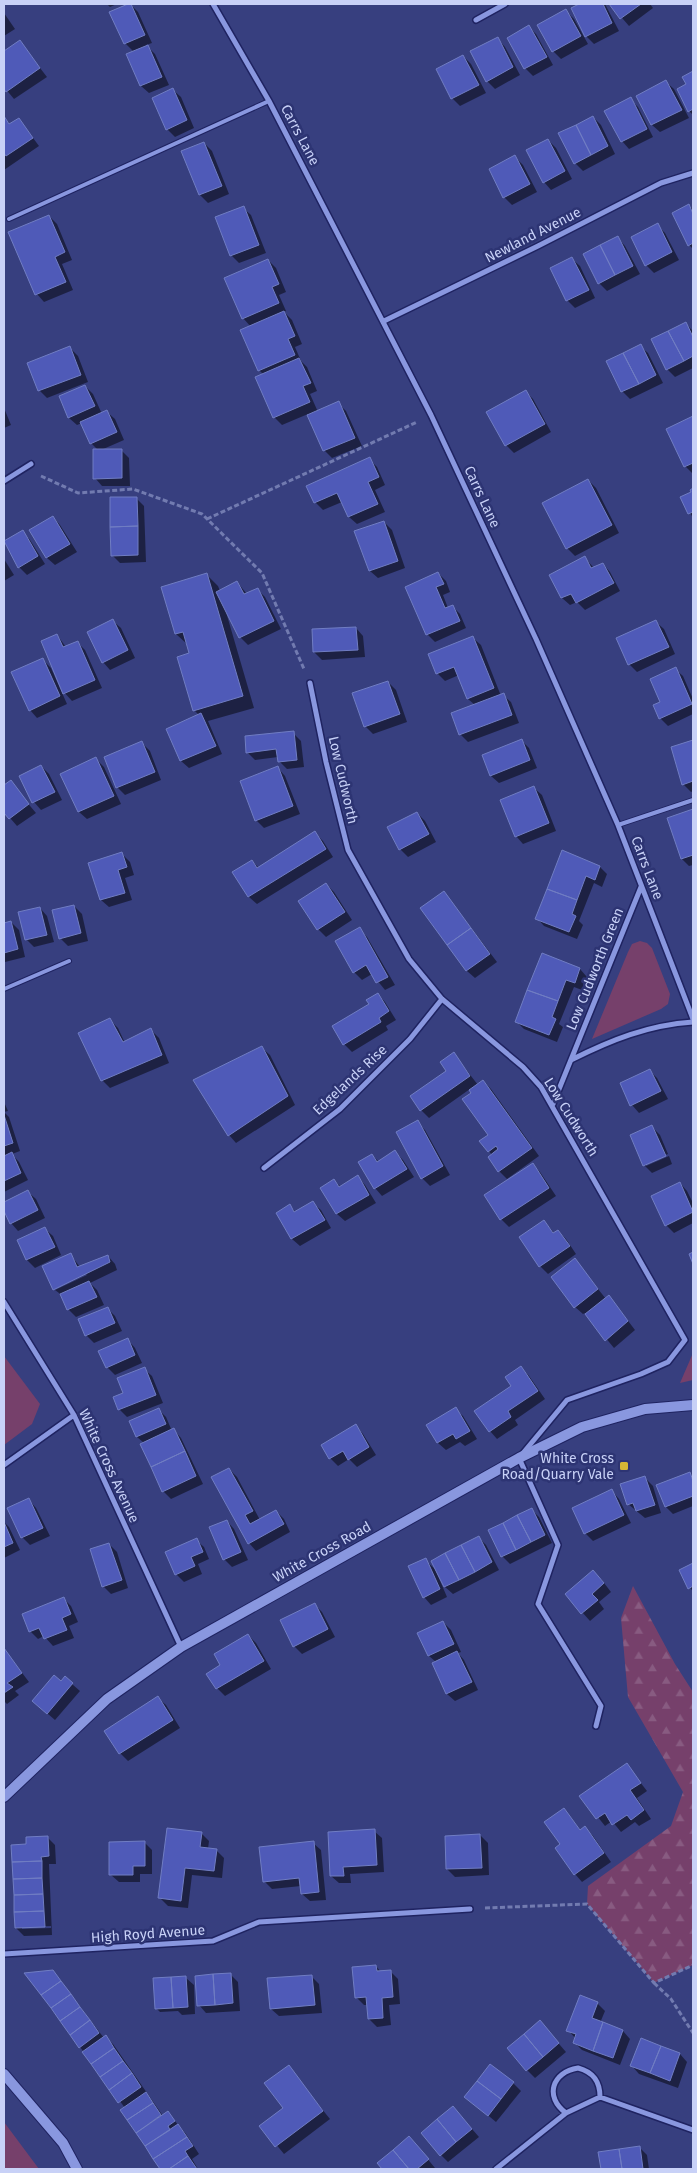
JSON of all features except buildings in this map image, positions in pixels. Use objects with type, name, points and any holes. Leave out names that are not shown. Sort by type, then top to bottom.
[{"type":"street","name":"Carrs Lane","points":[[213,4],[269,101],[431,415],[536,639],[618,825],[693,1020]]},
{"type":"street","points":[[476,20],[505,4]]},
{"type":"street","name":"Newland Avenue","points":[[384,321],[538,246],[661,183],[693,173]]},
{"type":"street","points":[[4,481],[30,464]]},
{"type":"street","name":"Low Cudworth","points":[[310,683],[326,762],[348,850],[408,959],[442,999],[524,1068],[541,1087],[685,1340],[668,1362],[641,1374],[567,1400],[519,1458]]},
{"type":"street","name":"Low Cudworth Green","points":[[552,1104],[641,887]]},
{"type":"street","name":"Edgelands Rise","points":[[264,1168],[340,1109],[410,1039],[442,999]]},
{"type":"street","points":[[570,1060],[596,1047],[635,1032],[666,1024],[693,1020]]},
{"type":"street","name":"White Cross Avenue","points":[[4,1302],[74,1415],[181,1646]]},
{"type":"street","name":"White Cross Road","points":[[4,1797],[107,1698],[181,1646],[519,1458],[582,1427],[645,1409],[693,1405]]},
{"type":"street","points":[[4,1465],[74,1415]]},
{"type":"street","points":[[519,1458],[558,1545],[538,1604],[601,1706],[596,1726]]},
{"type":"street","name":"High Royd Avenue","points":[[4,1954],[213,1941],[259,1922],[470,1909]]},
{"type":"street","points":[[566,2113],[560,2108],[553,2093],[558,2078],[563,2073],[578,2068],[586,2070],[598,2081],[600,2096]]},
{"type":"street","points":[[4,2074],[63,2143],[77,2169]]},
{"type":"street","points":[[496,2169],[566,2113],[600,2096],[693,2130]]},
{"type":"lane","points":[[9,219],[269,101]]},
{"type":"lane","points":[[618,825],[693,800]]},
{"type":"lane","points":[[4,989],[68,961]]},
{"type":"path","points":[[207,520],[431,415]]},
{"type":"path","points":[[21,470],[43,476],[78,493],[133,488],[202,514],[262,573],[310,683]]},
{"type":"path","points":[[470,1909],[587,1904],[654,1983],[671,1998],[693,2033]]},
{"type":"path","points":[[654,1983],[693,1965]]},
{"type":"green space","points":[[640,941],[647,943],[652,948],[670,994],[668,1004],[661,1009],[592,1039],[628,952],[632,944]]},
{"type":"green space","points":[[693,1353],[693,1380],[680,1383]]},
{"type":"green space","points":[[4,1356],[40,1404],[32,1424],[4,1445]]},
{"type":"green space","points":[[633,1586],[675,1664],[693,1692],[693,1965],[654,1983],[587,1904],[588,1886],[671,1826],[683,1792],[628,1697],[621,1618]]},
{"type":"green space","points":[[4,2122],[39,2169],[4,2169]]},
{"type":"place","name":"White Cross Road/Quarry Vale","points":[[624,1466]]}]
